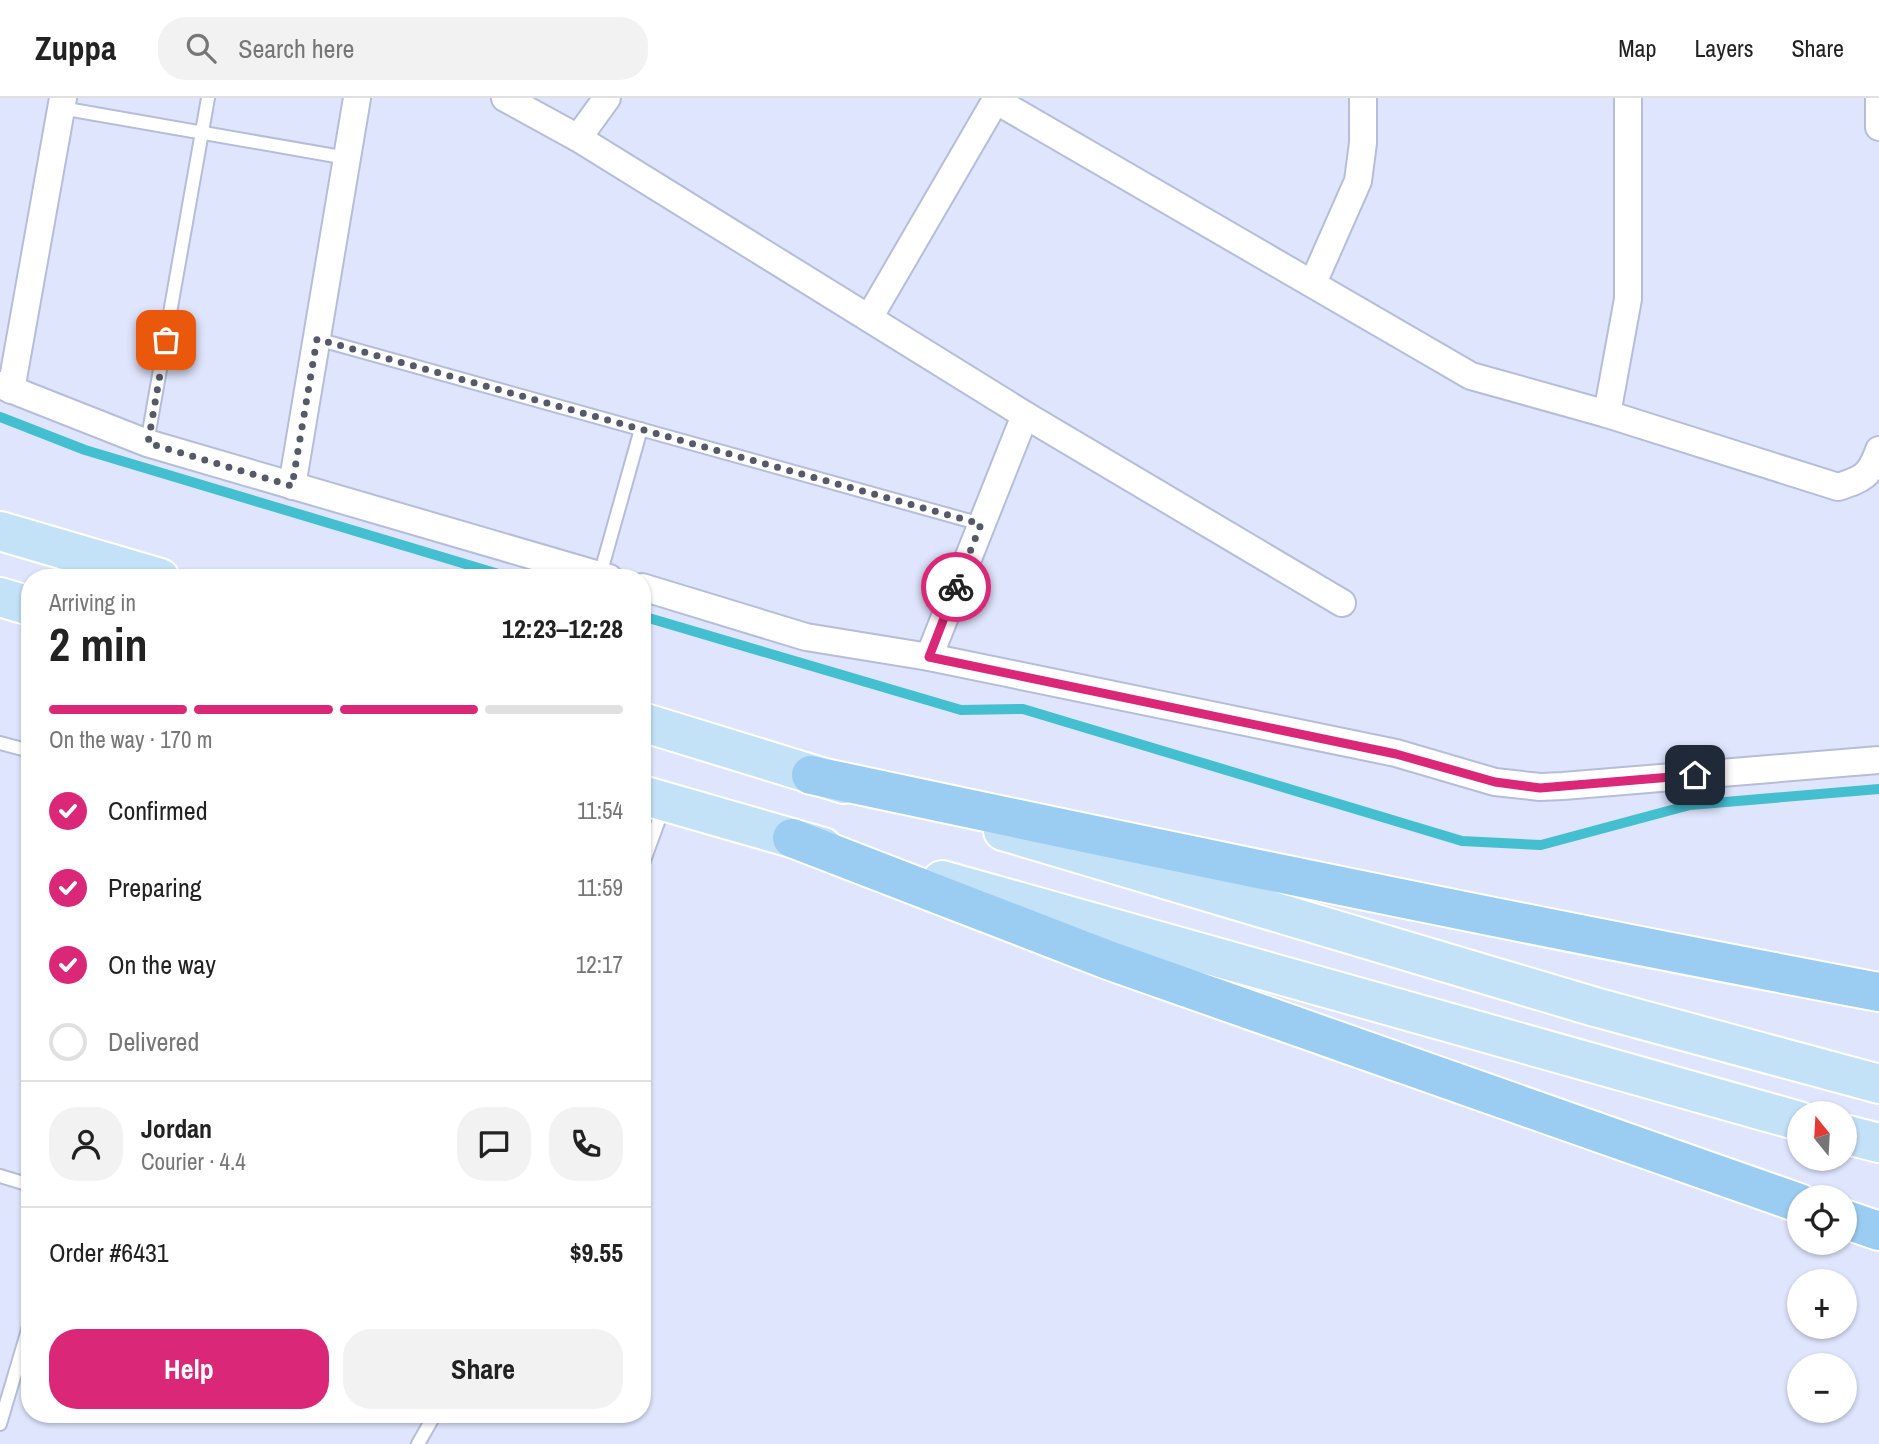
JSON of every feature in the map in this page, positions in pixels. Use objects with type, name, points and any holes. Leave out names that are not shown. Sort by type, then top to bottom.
[{"type":"highway","points":[[811,775],[1267,872],[1879,992]]},
{"type":"highway","points":[[792,838],[1108,960],[1787,1199]]},
{"type":"highway","points":[[1857,1223],[1879,1231]]},
{"type":"main road","points":[[0,531],[129,569]]},
{"type":"main road","points":[[0,597],[21,603]]},
{"type":"main road","points":[[651,725],[811,775],[1582,1003],[1879,1084]]},
{"type":"main road","points":[[654,798],[1787,1118]]},
{"type":"main road","points":[[1857,1137],[1879,1143]]},
{"type":"street","points":[[292,486],[357,98]]},
{"type":"street","points":[[505,98],[578,138],[1025,415],[1342,603]]},
{"type":"street","points":[[578,138],[607,98]]},
{"type":"street","points":[[1312,283],[1358,181],[1363,143],[1363,98]]},
{"type":"street","points":[[1607,414],[1628,299],[1628,98]]},
{"type":"street","points":[[1879,98],[1879,127]]},
{"type":"street","points":[[869,318],[996,99],[1471,376],[1607,414],[1838,487],[1860,480],[1872,468],[1879,450]]},
{"type":"street","points":[[62,103],[6,387],[148,443],[581,569]]},
{"type":"street","points":[[929,657],[1025,415]]},
{"type":"street","points":[[651,590],[806,637],[929,657],[1396,754],[1495,782],[1525,786],[1563,786],[1879,760]]},
{"type":"lane","points":[[148,443],[208,98]]},
{"type":"lane","points":[[62,103],[347,158]]},
{"type":"lane","points":[[317,339],[981,524]]},
{"type":"lane","points":[[607,569],[641,429]]},
{"type":"lane","points":[[0,743],[21,749]]},
{"type":"lane","points":[[0,1175],[21,1182]]},
{"type":"lane","points":[[0,1422],[21,1353]]},
{"type":"lane","points":[[418,1444],[430,1423]]},
{"type":"waterway","points":[[0,417],[85,450],[482,569]]},
{"type":"waterway","points":[[651,619],[961,710],[1023,709],[1462,841],[1541,845],[1690,805],[1879,789]]},
{"type":"way so far","points":[[166,340],[148,443],[292,486],[317,339],[981,524],[956,587]]},
{"type":"route","points":[[956,587],[929,657],[1396,754],[1495,782],[1540,788],[1695,775]]}]
